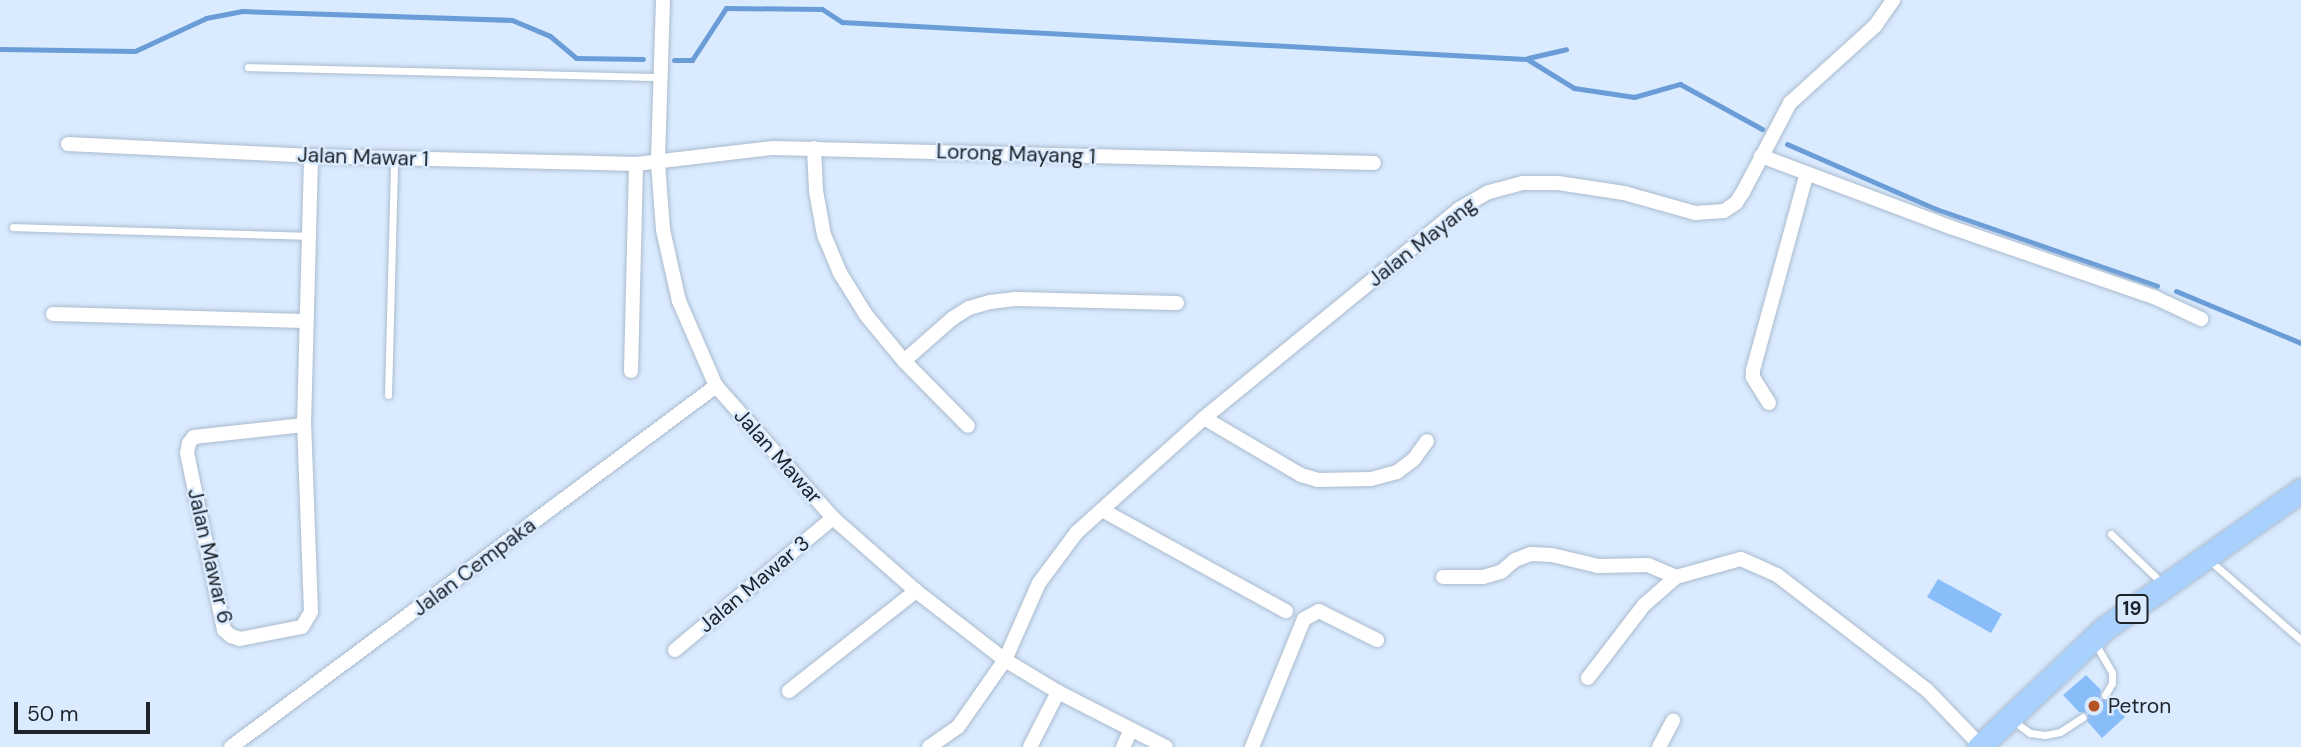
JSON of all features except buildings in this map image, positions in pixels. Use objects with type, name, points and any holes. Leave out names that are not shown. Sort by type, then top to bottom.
[{"type":"main road","name":"19","points":[[1979,746],[2093,639],[2301,490]]},
{"type":"street","name":"Jalan Mawar","points":[[663,0],[658,163],[663,230],[679,301],[716,386],[833,517],[916,591],[1005,660],[1058,692],[1166,747]]},
{"type":"street","name":"Jalan Mayang","points":[[929,747],[958,727],[1005,660],[1039,583],[1070,540],[1204,418],[1460,209],[1489,192],[1523,183],[1592,186],[1710,214],[1724,211],[1736,203],[1790,103],[1875,26],[1893,0]]},
{"type":"street","name":"Jalan Mawar 1","points":[[68,145],[394,159],[658,163]]},
{"type":"street","points":[[814,148],[816,191],[824,234],[840,273],[866,315],[904,361],[968,426]]},
{"type":"street","name":"Lorong Mayang 1","points":[[658,163],[735,151],[814,148],[1374,163]]},
{"type":"street","name":"Jalan Mawar 6","points":[[304,425],[194,438],[189,443],[187,453],[224,629],[231,636],[240,639],[302,627],[308,621],[310,612],[304,425],[311,156]]},
{"type":"street","points":[[1761,156],[1950,227],[2156,298],[2201,319]]},
{"type":"street","points":[[631,371],[636,164]]},
{"type":"street","points":[[1769,403],[1753,377],[1753,370],[1807,173]]},
{"type":"street","points":[[636,229],[663,230]]},
{"type":"street","points":[[904,361],[953,318],[969,308],[990,302],[1015,299],[1177,303]]},
{"type":"street","points":[[53,314],[306,321]]},
{"type":"street","name":"Jalan Cempaka","points":[[231,747],[716,386]]},
{"type":"street","points":[[1204,418],[1301,475],[1318,480],[1371,479],[1397,472],[1414,459],[1427,441]]},
{"type":"street","points":[[1102,510],[1286,611]]},
{"type":"street","name":"Jalan Mawar 3","points":[[675,650],[833,517]]},
{"type":"street","points":[[1443,577],[1483,577],[1501,572],[1515,560],[1531,554],[1552,555],[1598,566],[1648,565],[1676,578]]},
{"type":"street","points":[[1588,678],[1644,606],[1676,578],[1741,559],[1777,575],[1927,690],[1979,746]]},
{"type":"street","points":[[789,691],[916,591]]},
{"type":"street","points":[[1252,747],[1304,619],[1319,611],[1377,640]]},
{"type":"street","points":[[1030,747],[1058,692]]},
{"type":"street","points":[[1659,747],[1673,721]]},
{"type":"street","points":[[1123,747],[1131,730]]},
{"type":"lane","points":[[248,66],[660,77]]},
{"type":"lane","points":[[388,395],[394,159]]},
{"type":"lane","points":[[13,227],[309,236]]},
{"type":"lane","points":[[2111,534],[2165,586]]},
{"type":"lane","points":[[2206,557],[2301,640]]},
{"type":"lane","points":[[2093,639],[2112,673],[2112,683],[2105,695]]},
{"type":"lane","points":[[2008,717],[2030,733],[2045,735],[2060,732],[2083,717]]},
{"type":"waterway","points":[[674,60],[692,60],[726,8],[822,9],[842,22],[1527,59],[1574,88],[1634,97],[1680,84],[1762,129]]},
{"type":"waterway","points":[[0,49],[135,51],[206,18],[242,11],[512,20],[550,36],[576,58],[643,59]]},
{"type":"waterway","points":[[1528,58],[1566,49]]},
{"type":"waterway","points":[[1787,144],[1936,209],[2157,286]]},
{"type":"waterway","points":[[2176,291],[2301,343]]},
{"type":"place","name":"Petron","points":[[2094,706]]}]
